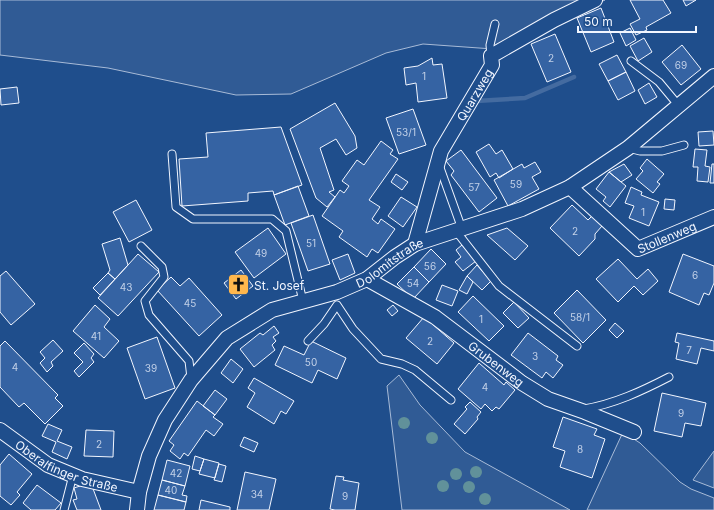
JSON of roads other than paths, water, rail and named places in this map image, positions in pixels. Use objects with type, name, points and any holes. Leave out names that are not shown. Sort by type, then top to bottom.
[{"type":"street","name":"Quarzweg","points":[[415,244],[441,151],[492,65],[491,56],[554,20],[595,0]]},
{"type":"street","name":"Dolomitstraße","points":[[137,510],[139,492],[149,456],[165,420],[191,380],[227,338],[272,310],[303,301],[335,299],[367,279],[395,257],[415,244],[522,209],[570,187],[628,148],[714,76]]},
{"type":"street","name":"Stollenweg","points":[[570,187],[638,249],[714,217]]},
{"type":"street","name":"Grubenweg","points":[[367,279],[435,318],[522,383],[548,399],[634,432]]},
{"type":"street","name":"Oberalfinger Straße","points":[[0,430],[48,465],[82,479],[139,492]]},
{"type":"lane","points":[[491,56],[490,45],[495,24]]},
{"type":"lane","points":[[631,61],[658,82],[679,106]]},
{"type":"lane","points":[[628,148],[640,151],[662,151],[684,145]]},
{"type":"lane","points":[[172,154],[176,207],[194,219],[272,219],[286,231],[303,301]]},
{"type":"lane","points":[[438,162],[459,230],[499,286],[577,346]]},
{"type":"lane","points":[[142,246],[162,267],[164,277],[145,300],[149,315],[189,361],[191,380]]},
{"type":"lane","points":[[308,341],[324,324],[335,299]]},
{"type":"lane","points":[[335,299],[353,329],[382,359],[402,364],[415,370],[451,400]]},
{"type":"lane","points":[[579,410],[597,407],[619,400],[669,377]]},
{"type":"lane","points":[[65,510],[73,476]]},
{"type":"waterway","points":[[476,101],[525,98],[574,77]]},
{"type":"place","name":"St. Josef","points":[[238,285]]}]
